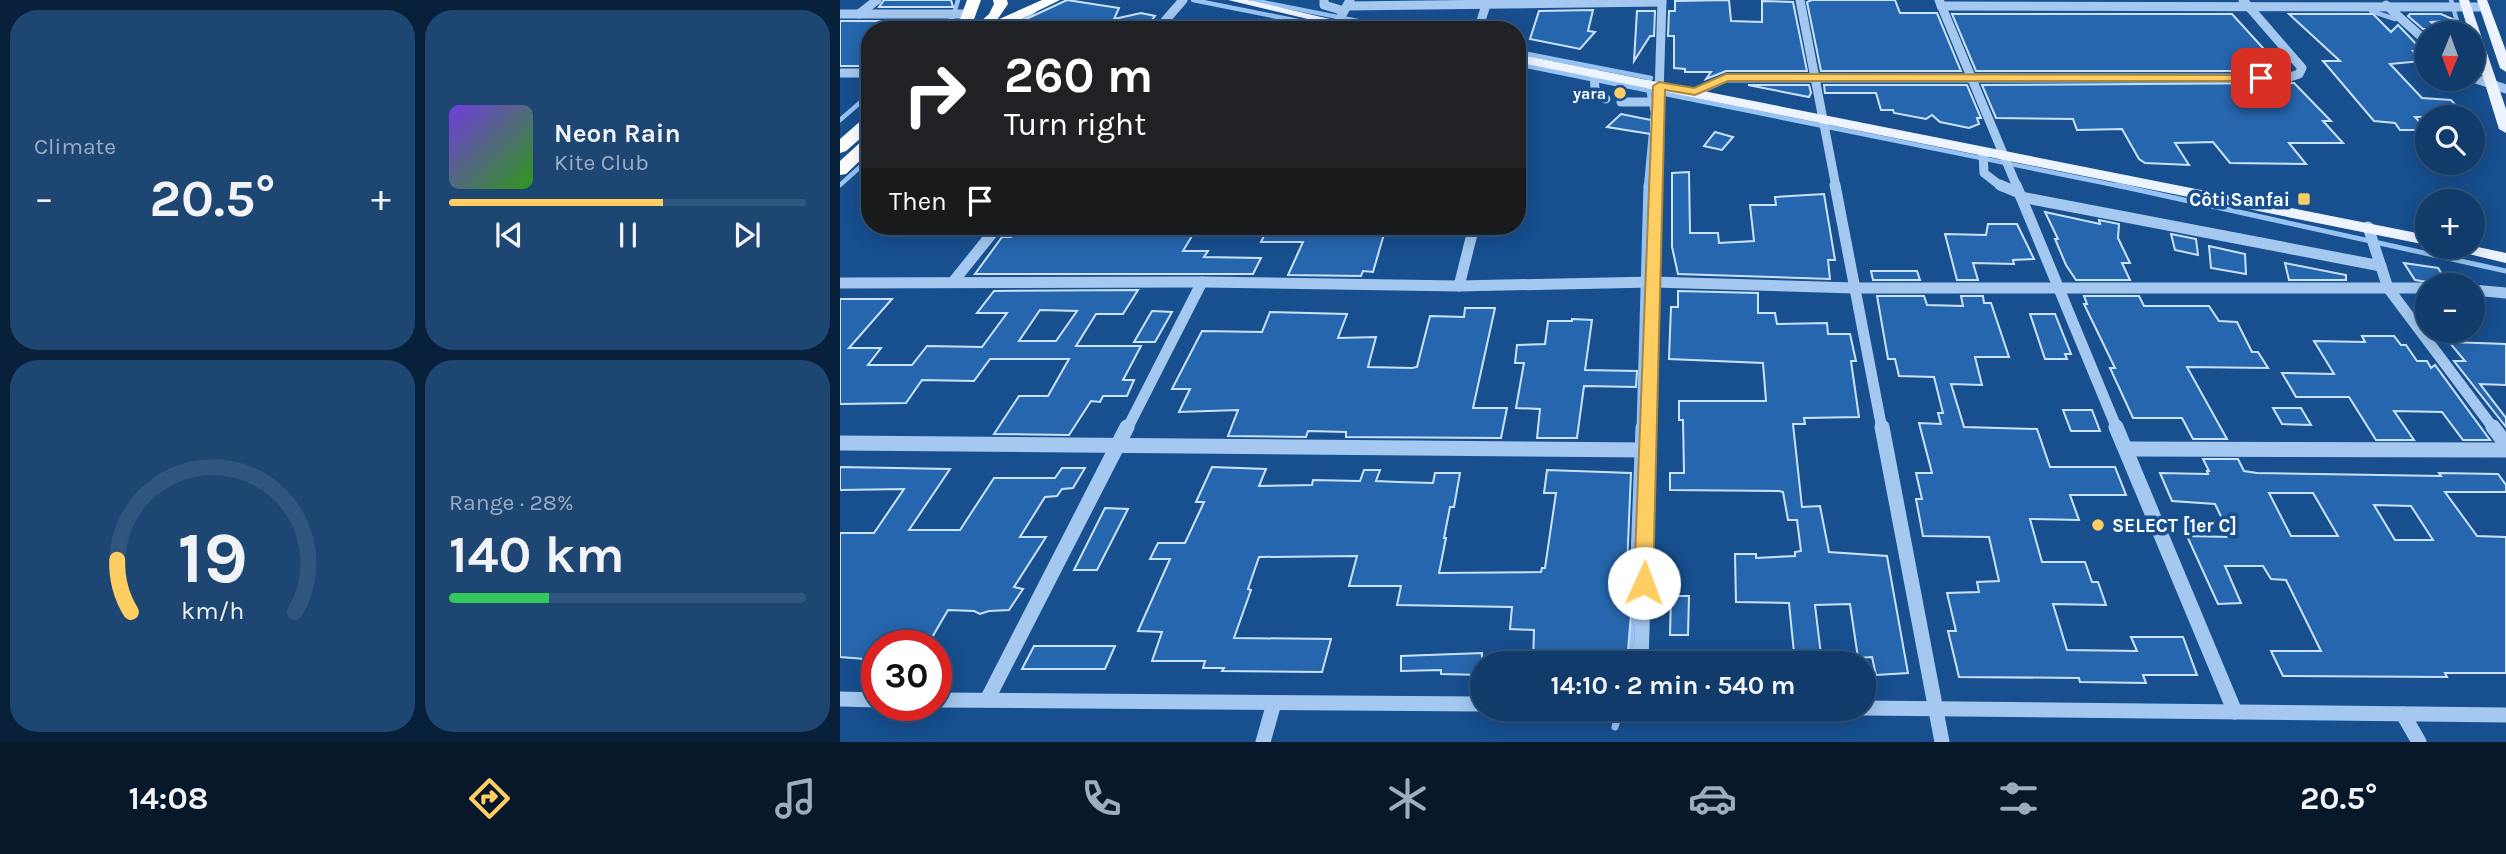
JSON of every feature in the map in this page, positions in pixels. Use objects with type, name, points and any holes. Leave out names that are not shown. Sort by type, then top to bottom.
[{"type":"highway","points":[[988,21],[1002,4],[999,0]]},
{"type":"highway","points":[[1005,21],[1033,0]]},
{"type":"highway","points":[[1009,21],[1053,0]]},
{"type":"highway","points":[[840,148],[861,129]]},
{"type":"highway","points":[[840,170],[861,150]]},
{"type":"main road","points":[[1233,0],[1319,21]]},
{"type":"main road","points":[[2465,4],[2500,88],[2506,129]]},
{"type":"main road","points":[[2484,4],[2506,68]]},
{"type":"main road","points":[[1526,62],[1695,92],[2004,157],[2415,237]]},
{"type":"main road","points":[[2485,253],[2506,258]]},
{"type":"street","points":[[859,14],[877,0]]},
{"type":"street","points":[[1165,21],[1183,0]]},
{"type":"street","points":[[1324,0],[1324,5],[1662,1],[1642,651]]},
{"type":"street","points":[[1800,0],[1942,742]]},
{"type":"street","points":[[2382,0],[2415,31]]},
{"type":"street","points":[[2235,712],[1940,3],[2388,7],[2484,4]]},
{"type":"street","points":[[1695,92],[1726,78],[2287,78],[2299,74],[2302,68],[2247,4]]},
{"type":"street","points":[[1481,21],[1486,5]]},
{"type":"street","points":[[840,14],[972,7]]},
{"type":"street","points":[[840,72],[861,73]]},
{"type":"street","points":[[1595,73],[1594,89],[1598,96],[1606,99]]},
{"type":"street","points":[[1621,102],[1658,102]]},
{"type":"street","points":[[1983,152],[1984,173],[2005,189],[2020,195],[2381,265]]},
{"type":"street","points":[[2368,227],[2388,288],[2506,444]]},
{"type":"street","points":[[953,282],[991,235]]},
{"type":"street","points":[[1458,286],[1472,235]]},
{"type":"street","points":[[986,701],[1202,282]]},
{"type":"street","points":[[840,283],[1202,282],[1458,286],[1653,282],[1855,288],[2415,288]]},
{"type":"street","points":[[2485,291],[2506,293]]},
{"type":"street","points":[[840,443],[1648,450]]},
{"type":"street","points":[[2126,449],[2506,450]]},
{"type":"street","points":[[840,699],[861,699]]},
{"type":"street","points":[[952,700],[1470,704]]},
{"type":"street","points":[[1263,742],[1274,703]]},
{"type":"street","points":[[1876,708],[2506,715]]},
{"type":"street","points":[[2403,714],[2419,742]]},
{"type":"building","points":[[884,0],[951,0],[953,7],[879,7]]},
{"type":"building","points":[[1067,0],[1119,8],[1114,19],[1141,13],[1155,16],[1151,21],[1024,20]]},
{"type":"building","points":[[1729,0],[1731,21],[1762,22],[1762,1],[1793,2],[1807,71],[1726,71],[1706,79],[1711,72],[1685,72],[1685,69],[1674,68],[1674,36],[1668,36],[1669,11],[1675,11],[1675,1]]},
{"type":"building","points":[[1895,0],[1900,13],[1937,13],[1961,71],[1821,71],[1807,2]]},
{"type":"building","points":[[1593,10],[1588,31],[1595,32],[1580,49],[1530,39],[1539,11]]},
{"type":"building","points":[[1637,11],[1655,11],[1654,36],[1650,36],[1634,61]]},
{"type":"building","points":[[1952,14],[2232,14],[2284,71],[1976,71]]},
{"type":"building","points":[[2289,14],[2373,14],[2391,32],[2398,25],[2415,43],[2415,62],[2390,64],[2422,98],[2451,100],[2455,105],[2415,105],[2415,130],[2400,130],[2395,123],[2374,121],[2323,61],[2340,61]]},
{"type":"building","points":[[2441,14],[2457,21],[2415,22],[2408,16]]},
{"type":"building","points":[[840,21],[861,21],[861,66],[840,66]]},
{"type":"building","points":[[2294,83],[2331,121],[2323,121],[2343,143],[2289,143],[2306,164],[2230,163],[2213,142],[2175,143],[2189,165],[2145,163],[2139,159],[2122,129],[2077,130],[2073,119],[1996,118],[1982,85]]},
{"type":"building","points":[[1748,85],[1809,85],[1811,93],[1809,97]]},
{"type":"building","points":[[1824,85],[1967,85],[1981,118],[1977,118],[1979,124],[1969,128],[1940,122],[1932,115],[1926,119],[1894,113],[1893,110],[1881,110],[1876,93],[1825,93]]},
{"type":"building","points":[[1621,114],[1651,120],[1651,134],[1607,127]]},
{"type":"building","points":[[1715,132],[1733,137],[1722,150],[1704,146]]},
{"type":"building","points":[[1689,172],[1690,233],[1718,233],[1719,243],[1754,241],[1750,205],[1776,205],[1775,197],[1824,194],[1835,260],[1828,260],[1830,279],[1678,274],[1672,247],[1672,173]]},
{"type":"building","points":[[2045,212],[2100,224],[2099,220],[2119,224],[2118,238],[2130,263],[2122,263],[2130,280],[2076,280],[2066,265],[2055,239],[2058,239]]},
{"type":"building","points":[[1988,224],[2017,224],[2034,259],[2013,260],[2014,264],[1973,263],[1978,280],[1957,280],[1945,234],[1986,235]]},
{"type":"building","points":[[2171,234],[2196,239],[2198,255],[2175,250]]},
{"type":"building","points":[[1193,235],[1183,251],[1208,251],[1204,257],[1261,258],[1253,274],[975,274],[1002,237]]},
{"type":"building","points":[[1264,235],[1384,235],[1373,272],[1363,271],[1361,276],[1288,275],[1303,242],[1261,242]]},
{"type":"building","points":[[2209,246],[2245,254],[2246,274],[2211,268]]},
{"type":"building","points":[[2285,263],[2346,275],[2346,280],[2289,280]]},
{"type":"building","points":[[2404,263],[2438,268],[2441,273],[2415,273],[2415,280]]},
{"type":"building","points":[[1871,271],[1917,271],[1920,280],[1873,280]]},
{"type":"building","points":[[1138,290],[1123,314],[1096,314],[1076,346],[1141,346],[1123,380],[1134,380],[1127,396],[1103,396],[1100,402],[1091,401],[1069,435],[994,434],[1019,396],[1048,396],[1069,359],[990,359],[974,381],[922,380],[906,403],[840,404],[840,299],[892,299],[849,348],[881,348],[868,365],[912,365],[927,346],[982,347],[1007,313],[977,313],[994,291]],"holes":[[[1040,310],[1077,311],[1056,341],[1019,341]]]},
{"type":"building","points":[[1678,291],[1758,293],[1758,313],[1775,313],[1777,324],[1827,323],[1828,334],[1850,334],[1856,361],[1851,361],[1859,417],[1804,418],[1805,424],[1793,424],[1802,507],[1820,506],[1829,552],[1887,556],[1908,673],[1876,675],[1876,651],[1857,651],[1850,604],[1815,605],[1821,651],[1794,651],[1789,603],[1736,602],[1735,554],[1756,554],[1756,558],[1795,556],[1795,552],[1801,551],[1797,520],[1788,520],[1783,492],[1779,491],[1670,490],[1670,473],[1684,473],[1683,420],[1679,420],[1679,401],[1766,401],[1763,363],[1669,359],[1671,307],[1678,307]]},
{"type":"building","points":[[1877,296],[1924,296],[1927,305],[1963,306],[1961,296],[1983,296],[1984,303],[1991,303],[2009,357],[1975,357],[1982,385],[1951,384],[1964,427],[2037,429],[2050,467],[2115,467],[2126,495],[2070,495],[2079,520],[2030,519],[2042,562],[2085,562],[2092,582],[2098,582],[2106,605],[2053,604],[2067,650],[2137,651],[2131,637],[2183,637],[2197,675],[2143,675],[2146,683],[2080,682],[2079,678],[1959,677],[1948,631],[1956,631],[1947,593],[1979,592],[1977,582],[1999,581],[1989,537],[1923,536],[1916,499],[1922,499],[1916,473],[1932,473],[1919,423],[1941,424],[1938,413],[1943,413],[1934,377],[1899,376],[1895,359],[1888,359]]},
{"type":"building","points":[[2084,296],[2139,296],[2144,306],[2209,306],[2219,321],[2237,322],[2252,352],[2258,352],[2268,368],[2187,367],[2227,439],[2193,439],[2182,418],[2133,418],[2110,368],[2115,368],[2084,304],[2087,304]]},
{"type":"building","points":[[1465,308],[1495,308],[1473,408],[1507,408],[1501,438],[1346,437],[1346,432],[1308,431],[1306,437],[1228,436],[1238,410],[1179,412],[1190,389],[1172,389],[1202,331],[1262,332],[1270,312],[1347,314],[1338,338],[1376,337],[1368,367],[1412,368],[1417,367],[1430,316],[1464,317]]},
{"type":"building","points":[[1152,311],[1172,312],[1155,342],[1134,342]]},
{"type":"building","points":[[2030,314],[2055,314],[2071,354],[2065,354],[2067,359],[2045,359]]},
{"type":"building","points":[[1592,320],[1585,370],[1637,371],[1636,387],[1584,386],[1577,438],[1537,438],[1540,409],[1516,408],[1524,363],[1515,363],[1517,345],[1545,344],[1548,321]]},
{"type":"building","points":[[2362,336],[2394,336],[2401,345],[2406,345],[2417,361],[2427,361],[2431,368],[2435,365],[2490,440],[2463,440],[2442,412],[2394,411],[2414,440],[2376,440],[2349,397],[2296,397],[2282,373],[2334,374],[2314,341],[2365,342]]},
{"type":"building","points":[[2450,343],[2506,344],[2506,385],[2480,384],[2506,418],[2506,427],[2454,361],[2465,361]]},
{"type":"building","points":[[2273,408],[2301,408],[2311,425],[2282,424]]},
{"type":"building","points":[[2063,410],[2092,410],[2100,431],[2071,431]]},
{"type":"building","points":[[2203,459],[2238,459],[2244,471],[2257,473],[2441,476],[2439,473],[2498,474],[2506,485],[2506,492],[2445,492],[2477,536],[2506,537],[2506,673],[2445,673],[2447,677],[2283,676],[2271,651],[2321,651],[2286,580],[2271,579],[2263,566],[2225,566],[2241,603],[2218,604],[2187,536],[2231,537],[2215,504],[2172,501],[2160,473],[2208,474]],"holes":[[[2269,493],[2313,493],[2338,536],[2291,536]],[[2374,505],[2411,506],[2433,540],[2395,540]]]},
{"type":"building","points":[[840,467],[950,469],[909,530],[960,530],[994,478],[1055,478],[1062,468],[1085,468],[1073,488],[1062,489],[1057,496],[1045,497],[1020,537],[1046,537],[1014,587],[1023,589],[1009,610],[980,614],[974,611],[948,610],[936,630],[861,630],[861,659],[840,657],[840,533],[874,533],[904,489],[840,490]]},
{"type":"building","points":[[1212,467],[1266,469],[1259,486],[1312,485],[1313,480],[1360,481],[1364,470],[1380,470],[1376,481],[1399,482],[1433,483],[1435,473],[1460,473],[1454,507],[1450,507],[1439,573],[1541,572],[1542,568],[1545,568],[1556,493],[1544,493],[1547,470],[1631,473],[1626,590],[1633,590],[1628,651],[1533,651],[1534,630],[1510,629],[1512,607],[1397,605],[1401,586],[1349,586],[1357,556],[1259,557],[1234,638],[1331,639],[1322,672],[1222,671],[1224,668],[1203,668],[1205,661],[1152,661],[1162,632],[1138,631],[1170,559],[1150,559],[1158,543],[1185,543],[1204,502],[1196,502]]},
{"type":"building","points":[[1105,508],[1128,509],[1097,570],[1074,570]]},
{"type":"building","points":[[1671,596],[1689,596],[1688,635],[1670,635]]},
{"type":"building","points":[[1034,646],[1115,646],[1105,669],[1022,669]]},
{"type":"building","points":[[1470,653],[1470,675],[1441,674],[1441,670],[1401,671],[1401,656]]},
{"type":"waterway","points":[[950,21],[958,0]]},
{"type":"waterway","points":[[1193,0],[1298,21]]},
{"type":"waterway","points":[[1252,0],[1358,21]]},
{"type":"waterway","points":[[2451,0],[2457,21]]},
{"type":"waterway","points":[[1022,21],[1034,11]]},
{"type":"waterway","points":[[2371,11],[2395,19]]},
{"type":"waterway","points":[[1526,54],[1651,78],[1647,83],[1649,91]]},
{"type":"waterway","points":[[1526,66],[1649,91]]},
{"type":"waterway","points":[[1646,187],[1653,113],[1649,91]]},
{"type":"waterway","points":[[1649,91],[2124,187]]},
{"type":"waterway","points":[[840,120],[861,102]]},
{"type":"waterway","points":[[840,185],[861,166]]},
{"type":"waterway","points":[[1639,429],[1646,185]]},
{"type":"waterway","points":[[2116,185],[2506,271]]},
{"type":"waterway","points":[[1630,651],[1639,427]]},
{"type":"waterway","points":[[1615,727],[1617,721]]},
{"type":"place","name":"yara","points":[[1620,93]]},
{"type":"place","name":"Côti Sanfai","points":[[2304,199]]},
{"type":"place","name":"SELECT [1er C]","points":[[2098,525]]},
{"type":"route","points":[[1644,583],[1659,86],[1695,92],[1726,78],[2261,78]]}]
